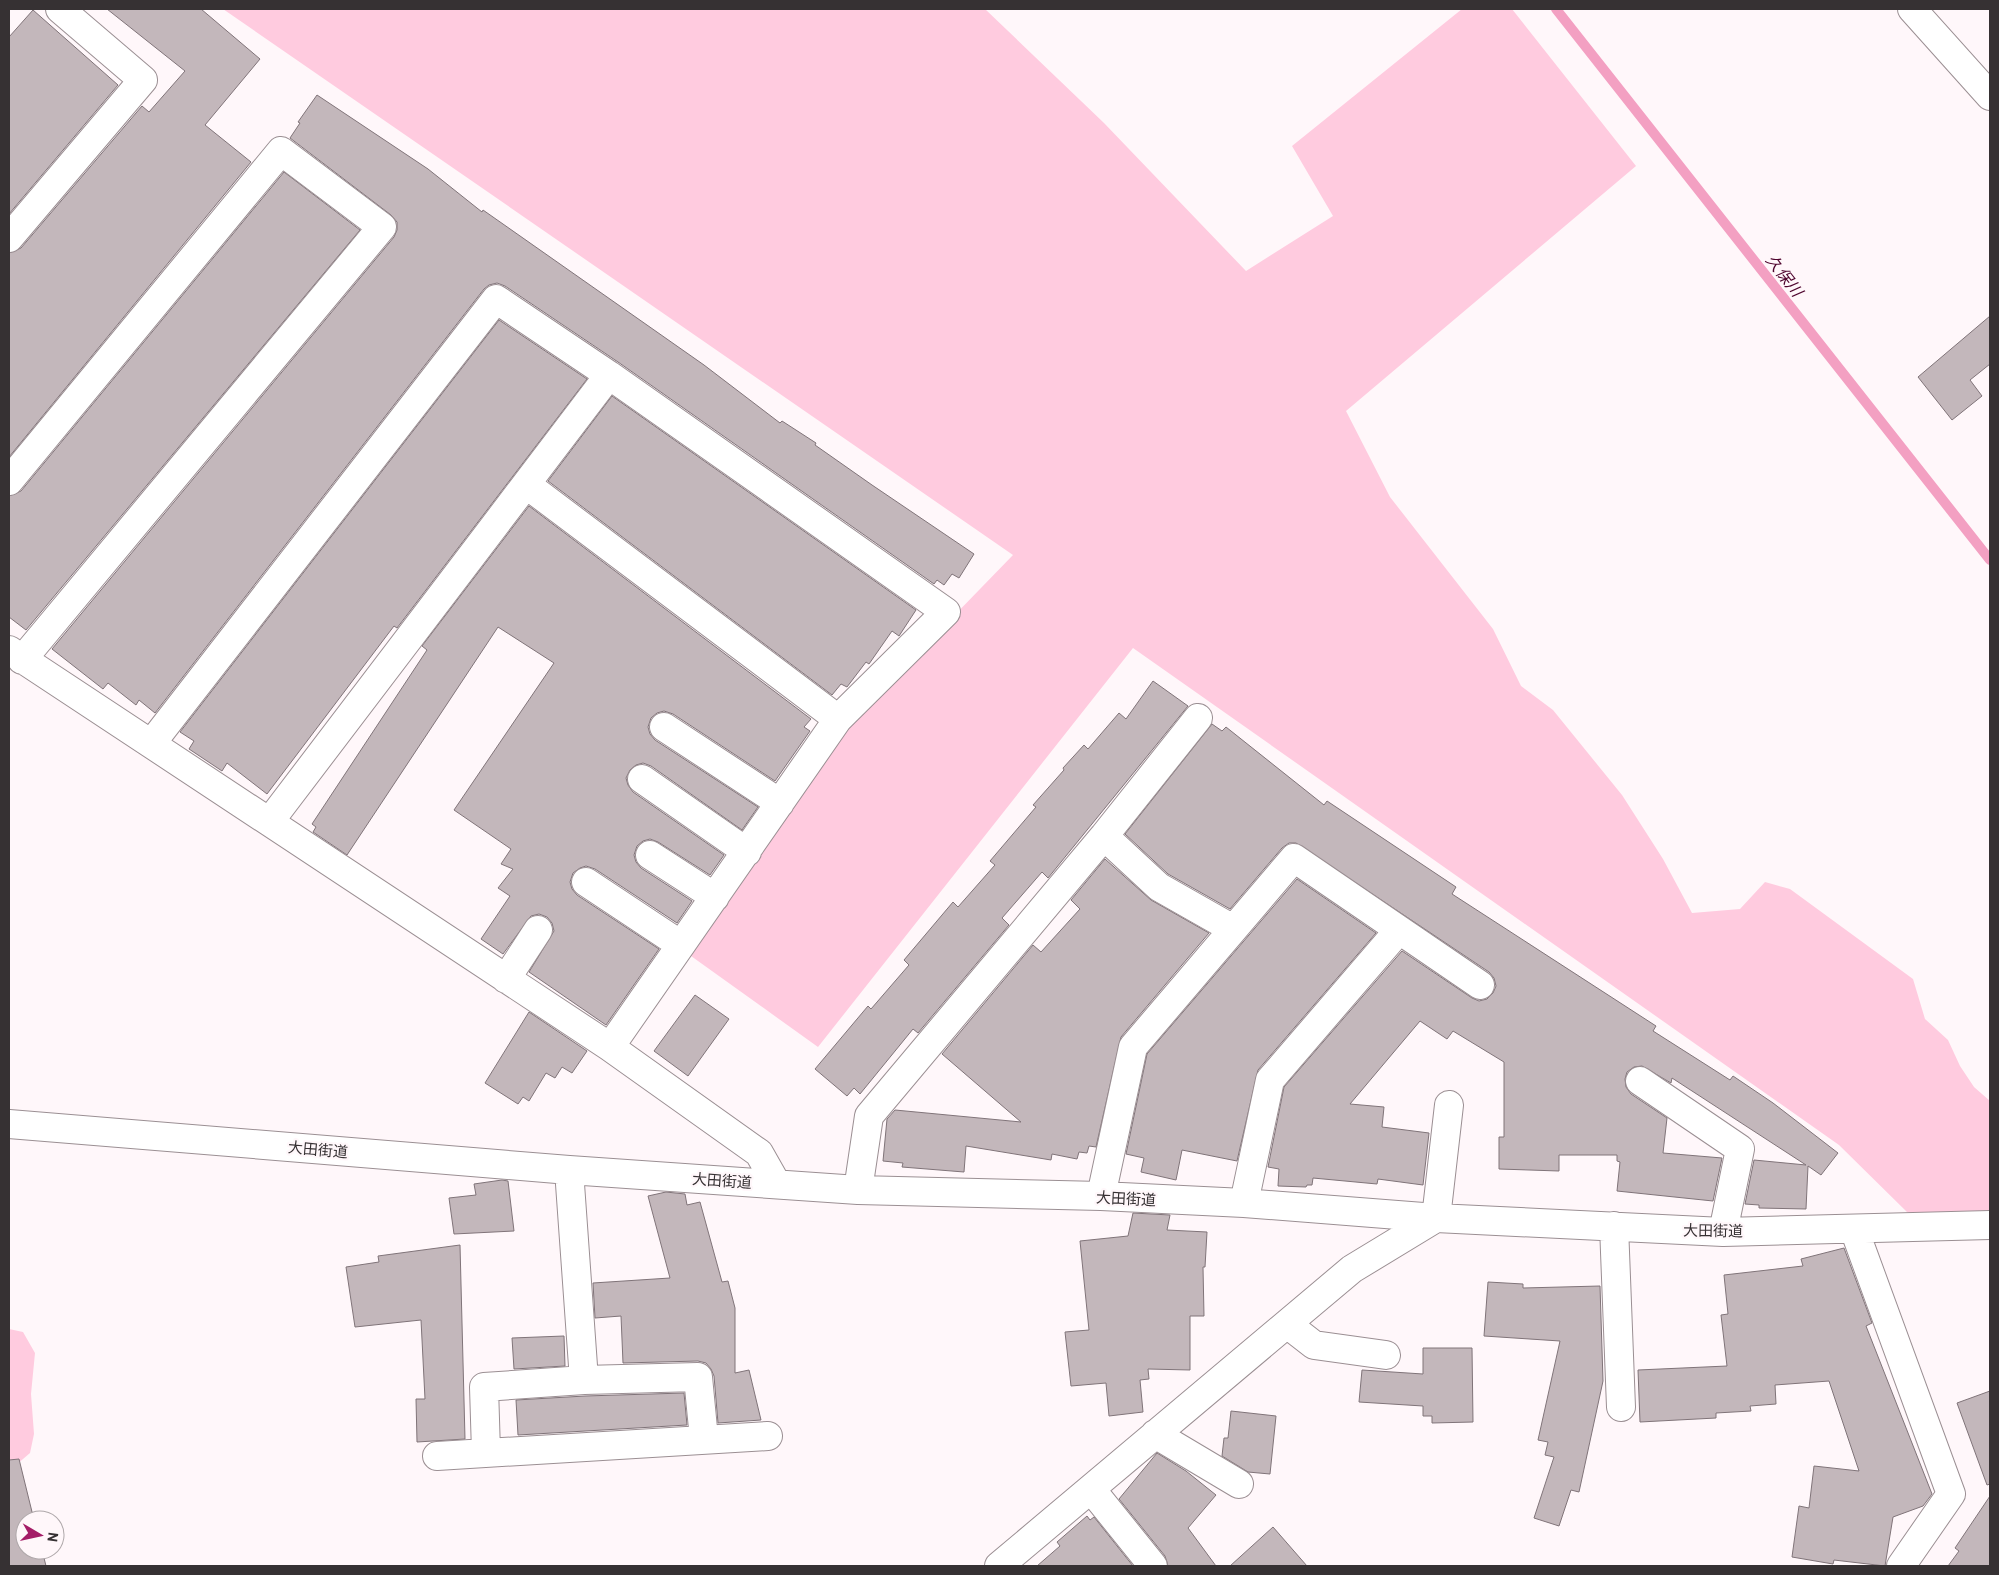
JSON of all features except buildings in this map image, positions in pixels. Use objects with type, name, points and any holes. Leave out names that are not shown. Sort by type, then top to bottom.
[{"type":"street","points":[[9,238],[143,80],[60,9]]},
{"type":"street","points":[[1912,9],[1990,96]]},
{"type":"street","points":[[9,481],[281,151],[382,227],[15,655],[270,821],[610,1047],[758,1153],[776,1183]]},
{"type":"street","points":[[151,744],[496,299],[609,375],[946,612],[838,719],[610,1047]]},
{"type":"street","points":[[270,821],[528,485],[609,375]]},
{"type":"street","points":[[528,485],[838,719]]},
{"type":"street","points":[[858,1190],[869,1116],[1104,836],[1198,718]]},
{"type":"street","points":[[664,727],[780,803]]},
{"type":"street","points":[[642,779],[747,852]]},
{"type":"street","points":[[1104,836],[1159,887],[1233,929]]},
{"type":"street","points":[[650,855],[715,897]]},
{"type":"street","points":[[1101,1196],[1134,1047],[1294,858],[1480,986]]},
{"type":"street","points":[[586,882],[681,945]]},
{"type":"street","points":[[506,979],[538,930]]},
{"type":"street","points":[[1244,1203],[1270,1080],[1399,930]]},
{"type":"street","points":[[1640,1081],[1740,1149],[1723,1232]]},
{"type":"street","points":[[1015,1561],[1091,1488],[1352,1269],[1436,1218],[1449,1105]]},
{"type":"street","name":"大田街道","points":[[9,1124],[569,1170],[858,1190],[1101,1196],[1244,1203],[1436,1218],[1723,1232],[1990,1225]]},
{"type":"street","points":[[569,1170],[584,1380]]},
{"type":"street","points":[[1614,1226],[1621,1407]]},
{"type":"street","points":[[1854,1229],[1951,1494],[1901,1566]]},
{"type":"street","points":[[1287,1324],[1314,1345],[1386,1355]]},
{"type":"street","points":[[486,1452],[484,1387],[584,1380],[698,1377],[704,1439]]},
{"type":"street","points":[[1155,1434],[1238,1484]]},
{"type":"street","points":[[437,1456],[768,1436]]},
{"type":"street","points":[[1091,1488],[1153,1566]]},
{"type":"shaded area","points":[[223,9],[985,9],[1104,123],[1246,271],[1333,216],[1292,146],[1462,9],[1512,9],[1636,166],[1346,411],[1390,497],[1493,629],[1521,686],[1553,710],[1622,795],[1663,859],[1692,913],[1740,909],[1765,882],[1790,889],[1913,979],[1925,1019],[1948,1040],[1960,1066],[1974,1087],[1990,1101],[1990,1215],[1921,1216],[1907,1212],[1839,1145],[1133,648],[818,1047],[691,956],[848,725],[1013,555]]},
{"type":"shaded area","points":[[9,1329],[23,1332],[35,1353],[31,1394],[34,1434],[30,1453],[9,1471]]},
{"type":"waterway","name":"久保川","points":[[1556,9],[1990,560]]}]
